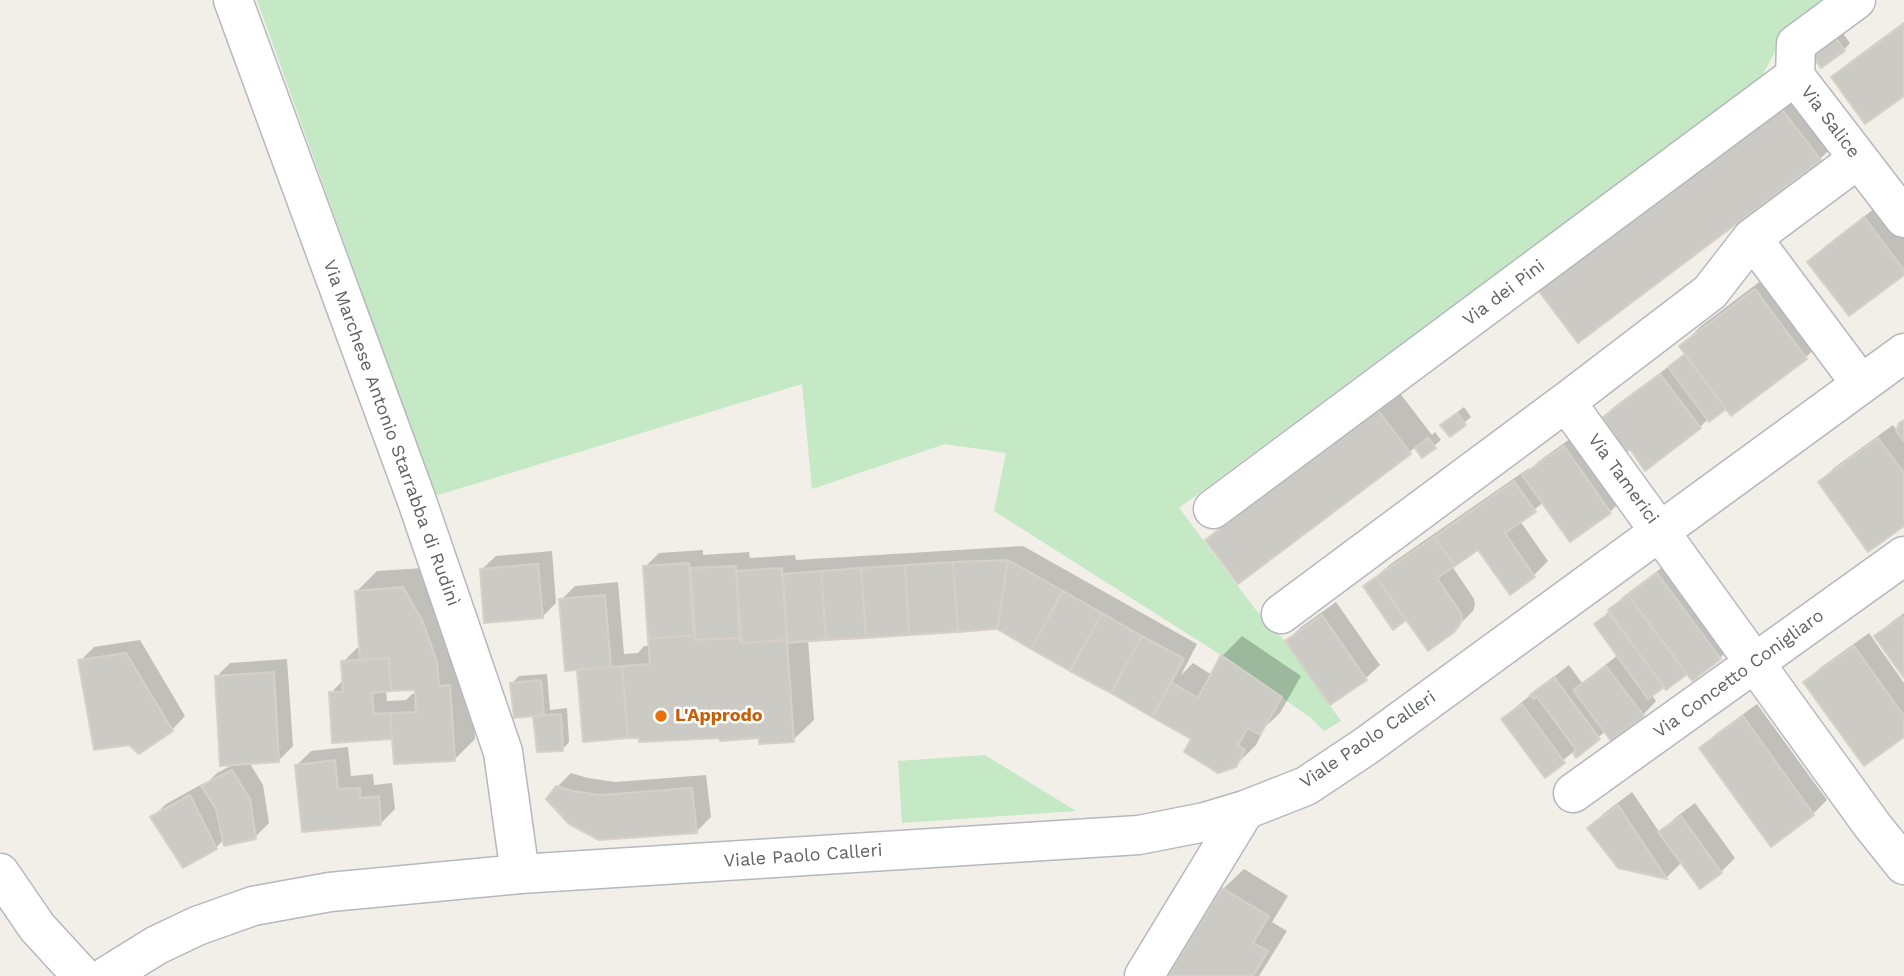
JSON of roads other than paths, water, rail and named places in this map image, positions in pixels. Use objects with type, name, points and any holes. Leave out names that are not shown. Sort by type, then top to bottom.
[{"type":"street","name":"Via Marchese Antonio Starrabba di Rudinì","points":[[233,0],[422,514],[503,751],[520,874]]},
{"type":"street","name":"Via Salice","points":[[1856,0],[1796,44],[1795,76],[1858,159],[1897,193]]},
{"type":"street","name":"Via dei Pini","points":[[1213,509],[1795,76]]},
{"type":"street","points":[[1280,614],[1710,292],[1752,238],[1858,159]]},
{"type":"street","points":[[1752,238],[1861,384]]},
{"type":"street","name":"Viale Paolo Calleri","points":[[107,976],[157,945],[197,926],[253,906],[330,892],[520,874],[1139,835],[1205,822],[1245,810],[1306,786],[1366,746],[1904,352]]},
{"type":"street","name":"Via Tamerici","points":[[1566,402],[1872,825],[1904,864]]},
{"type":"street","name":"Via Concetto Conigliaro","points":[[1573,793],[1904,556]]},
{"type":"street","points":[[1144,976],[1245,810]]},
{"type":"street","points":[[0,873],[37,927],[82,976]]},
{"type":"place","name":"L'Approdo","points":[[661,716]]}]
